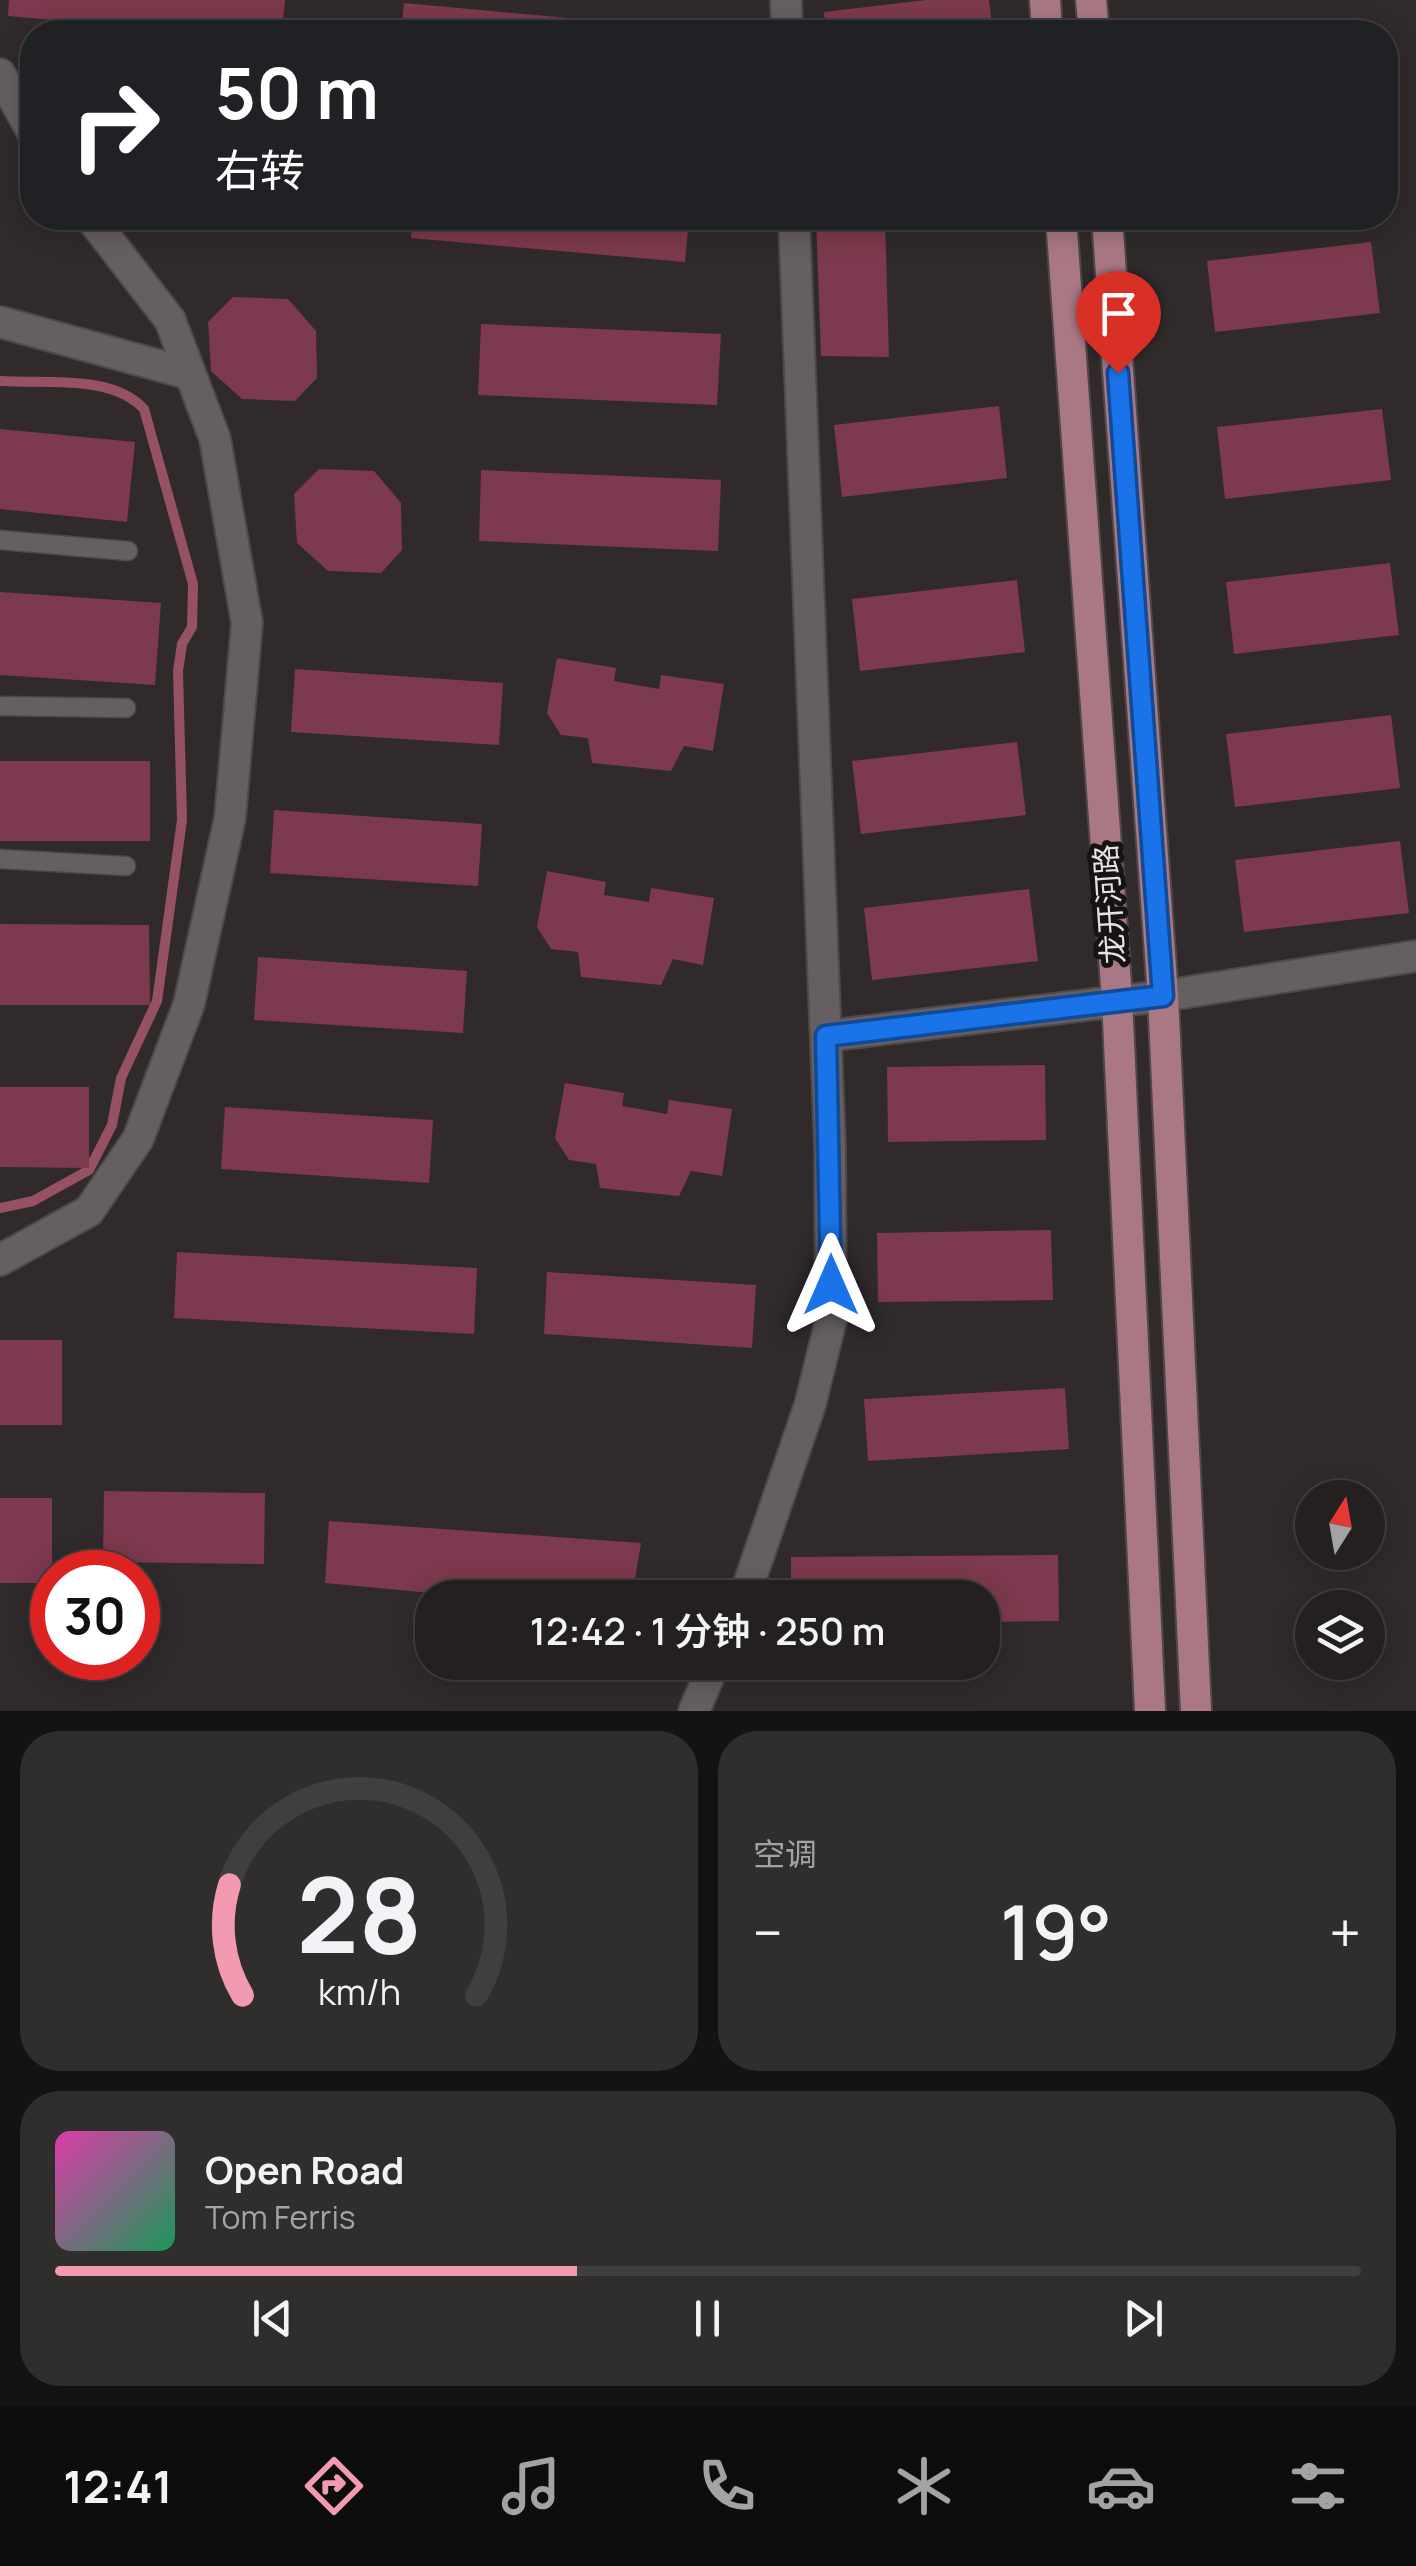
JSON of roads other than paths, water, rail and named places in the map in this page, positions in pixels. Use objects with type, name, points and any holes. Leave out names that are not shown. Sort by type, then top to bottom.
[{"type":"main road","name":"龙开河路","points":[[1061,230],[1117,999],[1150,1711]]},
{"type":"main road","name":"龙开河路","points":[[1108,230],[1163,996],[1196,1711]]},
{"type":"street","points":[[0,74],[20,110]]},
{"type":"street","points":[[0,1260],[89,1211],[138,1140],[190,1004],[230,818],[247,623],[215,439],[170,320],[100,230]]},
{"type":"street","points":[[750,1580],[810,1405],[831,1320],[826,1036],[794,230]]},
{"type":"street","points":[[0,322],[190,374]]},
{"type":"street","points":[[826,1036],[1163,996],[1416,956]]},
{"type":"street","points":[[694,1711],[708,1680]]},
{"type":"lane","points":[[0,540],[128,551]]},
{"type":"lane","points":[[0,706],[126,708]]},
{"type":"lane","points":[[0,859],[126,866]]},
{"type":"waterway","points":[[0,381],[97,386],[131,398],[144,409],[193,584],[192,627],[182,644],[178,671],[182,820],[157,1001],[121,1078],[112,1125],[89,1170],[33,1201],[0,1208]]}]
